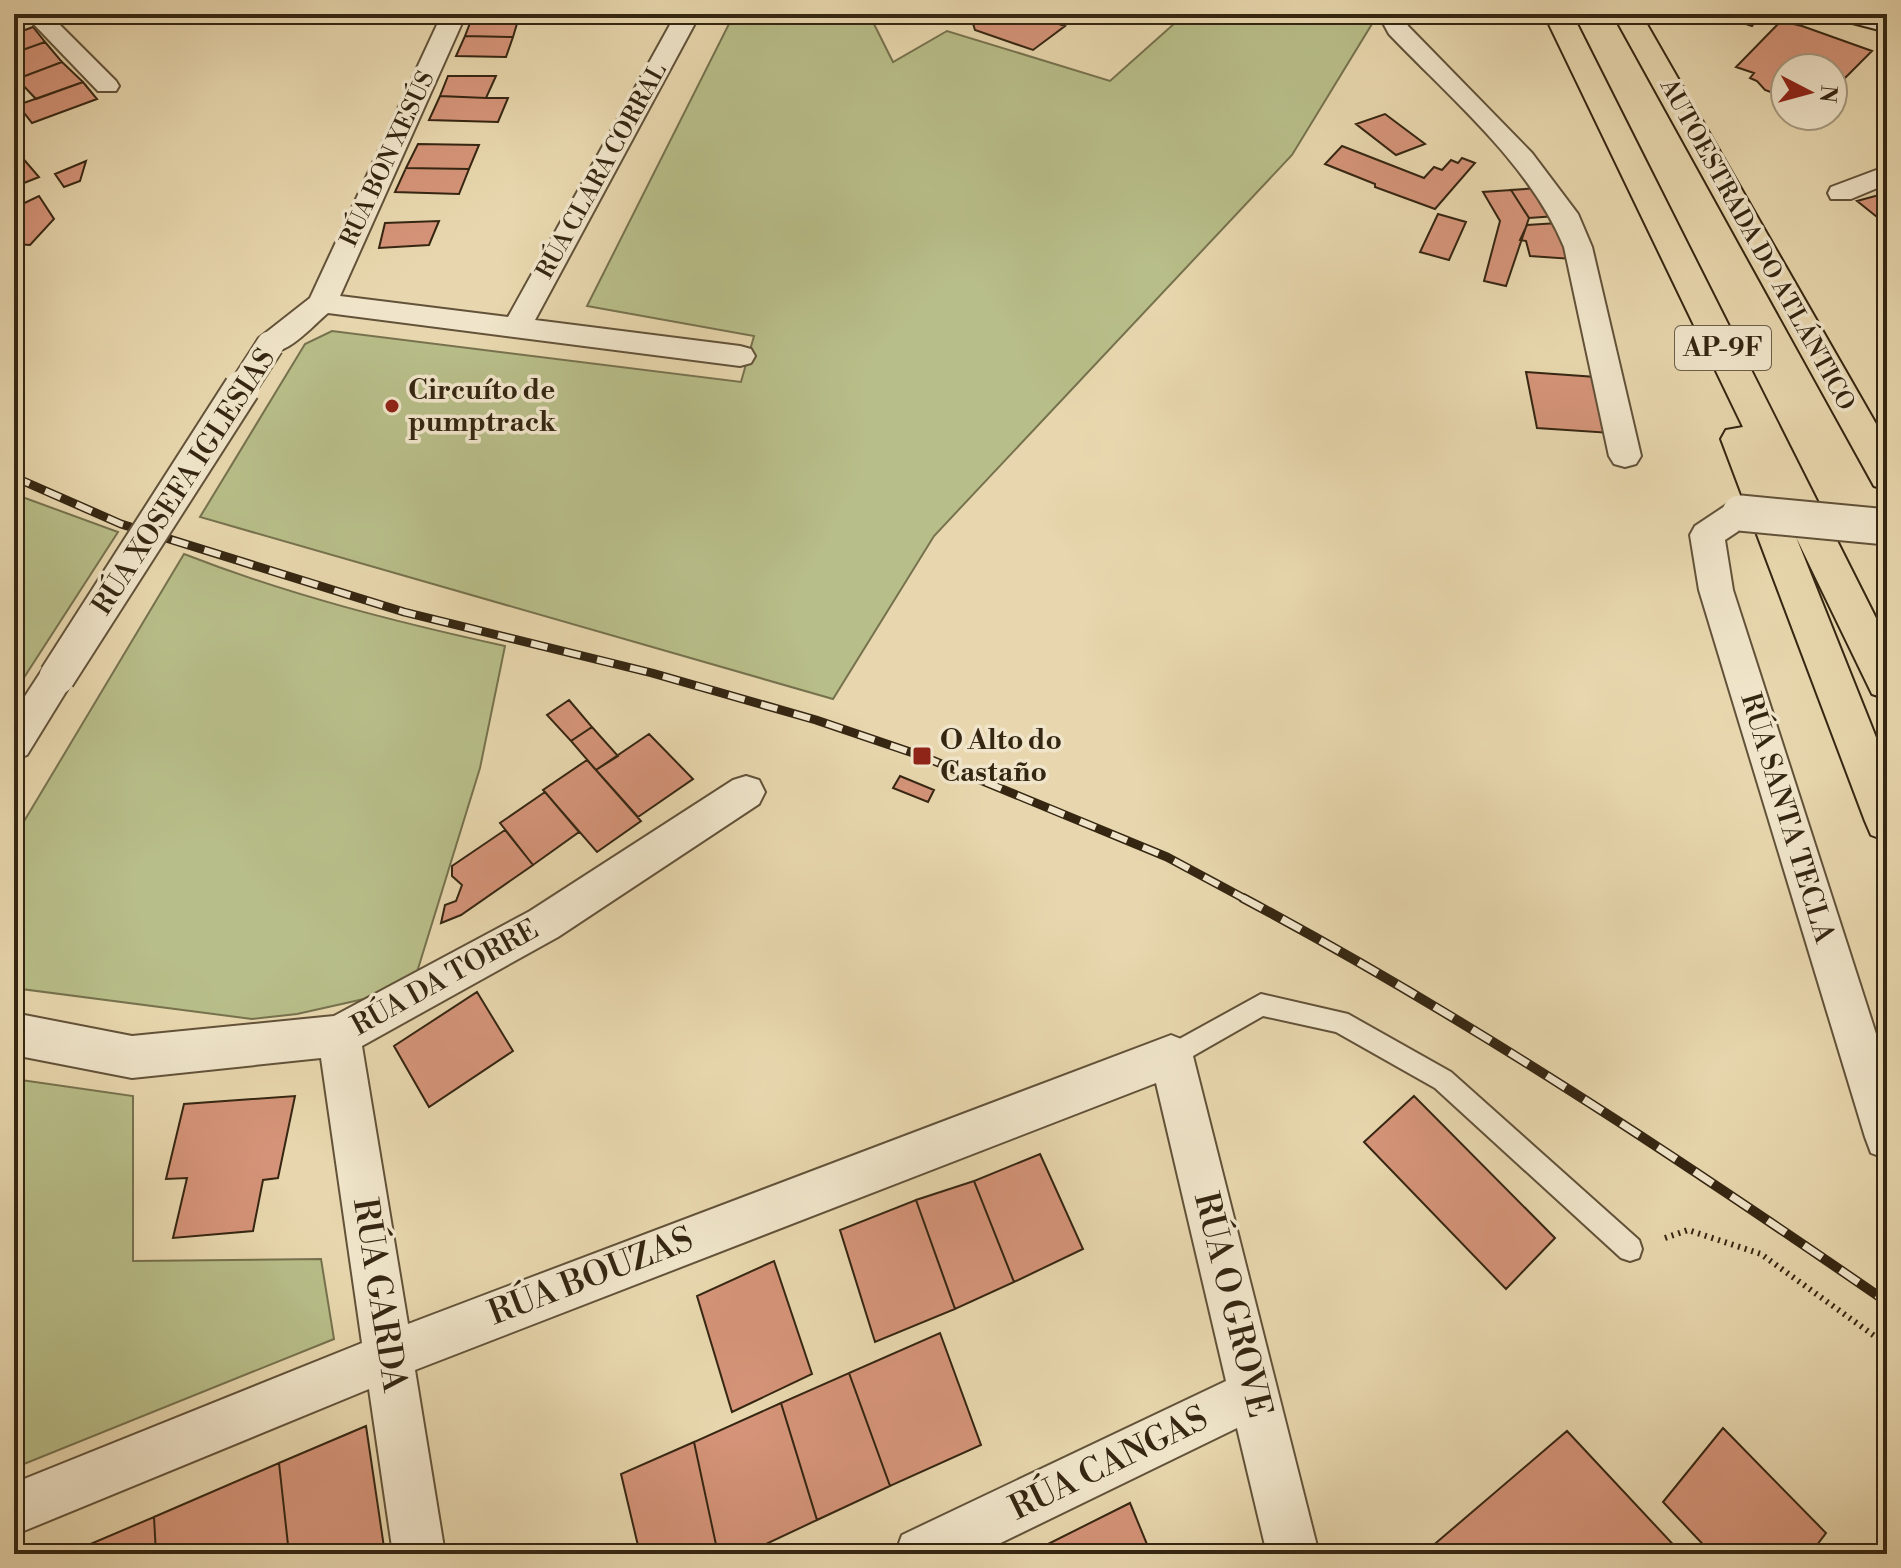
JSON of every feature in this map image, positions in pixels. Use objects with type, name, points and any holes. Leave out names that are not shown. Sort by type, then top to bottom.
[{"type":"highway","name":"AP-9F","points":[[1558,14],[1887,682]]},
{"type":"highway","name":"AUTOESTRADA DO ATLÁNTICO","points":[[1627,14],[1887,476]]},
{"type":"highway","points":[[1716,170],[1887,432]]},
{"type":"highway","points":[[1665,230],[1736,430],[1887,821]]},
{"type":"street","points":[[36,14],[107,86]]},
{"type":"street","name":"RÚA BON XESÚS","points":[[322,303],[454,14]]},
{"type":"street","name":"RÚA CLARA CORRAL","points":[[516,328],[688,14]]},
{"type":"street","points":[[1390,14],[1397,29],[1523,159],[1564,214],[1578,247],[1625,456]]},
{"type":"street","points":[[1851,14],[1887,24]]},
{"type":"street","points":[[1841,193],[1887,174]]},
{"type":"street","points":[[322,303],[740,356]]},
{"type":"street","name":"RÚA XOSEFA IGLESIAS","points":[[14,744],[270,345],[322,303]]},
{"type":"street","name":"RÚA SANTA TECLA","points":[[1887,527],[1740,513],[1707,535],[1716,590],[1887,1137]]},
{"type":"street","name":"RÚA DA TORRE","points":[[14,1034],[132,1057],[339,1036],[544,924],[746,792]]},
{"type":"street","name":"RÚA GARDA","points":[[339,1036],[419,1554]]},
{"type":"street","name":"RÚA BOUZAS","points":[[14,1509],[388,1355],[1171,1056]]},
{"type":"street","name":"RÚA O GROVE","points":[[1171,1056],[1293,1554]]},
{"type":"street","name":"RÚA CANGAS","points":[[921,1554],[1254,1394]]},
{"type":"lane","points":[[1171,1056],[1261,1005],[1340,1022],[1443,1080],[1630,1249]]},
{"type":"path","points":[[1630,1249],[1688,1230],[1761,1254],[1887,1345]]},
{"type":"green space","points":[[734,14],[869,14],[893,62],[947,31],[1110,81],[1185,14],[1374,14],[1375,19],[1292,155],[934,536],[833,699],[200,517],[305,344],[332,331],[741,382],[754,336],[587,306]]},
{"type":"green space","points":[[14,494],[118,532],[14,693]]},
{"type":"green space","points":[[184,554],[343,606],[505,646],[480,768],[417,972],[364,999],[297,1014],[252,1019],[14,988],[14,838]]},
{"type":"green space","points":[[14,1079],[133,1096],[133,1261],[321,1259],[334,1339],[14,1468]]},
{"type":"building","points":[[970,14],[1028,14],[1065,26],[1033,50],[975,30]]},
{"type":"building","points":[[1716,14],[1761,14],[1752,26]]},
{"type":"building","points":[[519,17],[513,37],[465,36],[472,18]]},
{"type":"building","points":[[1781,21],[1872,51],[1849,74],[1849,52],[1769,52],[1769,91],[1750,78],[1754,73],[1736,67]]},
{"type":"building","points":[[33,27],[45,42],[14,53],[14,34]]},
{"type":"building","points":[[465,36],[513,37],[506,57],[456,56]]},
{"type":"building","points":[[45,42],[62,62],[17,79],[14,75],[14,53]]},
{"type":"building","points":[[62,62],[83,82],[36,99],[17,79]]},
{"type":"building","points":[[448,76],[496,76],[486,98],[440,96]]},
{"type":"building","points":[[83,82],[97,99],[32,123],[18,105]]},
{"type":"building","points":[[440,96],[508,98],[498,122],[429,120]]},
{"type":"building","points":[[1385,114],[1425,144],[1396,155],[1356,124]]},
{"type":"building","points":[[418,144],[479,145],[469,169],[406,168]]},
{"type":"building","points":[[1342,146],[1424,178],[1434,167],[1442,170],[1451,160],[1458,163],[1462,158],[1475,163],[1435,209],[1325,164]]},
{"type":"building","points":[[14,148],[39,177],[14,187]]},
{"type":"building","points":[[86,161],[80,181],[64,187],[55,174]]},
{"type":"building","points":[[406,168],[469,169],[459,194],[395,192]]},
{"type":"building","points":[[1540,188],[1556,216],[1529,218],[1511,190]]},
{"type":"building","points":[[1511,190],[1529,218],[1506,286],[1484,281],[1500,221],[1483,192]]},
{"type":"building","points":[[1887,194],[1887,225],[1857,201]]},
{"type":"building","points":[[39,196],[54,219],[30,245],[14,244],[14,208]]},
{"type":"building","points":[[1438,214],[1466,222],[1449,260],[1420,252]]},
{"type":"building","points":[[439,221],[429,245],[379,248],[385,223]]},
{"type":"building","points":[[1558,223],[1572,259],[1530,256],[1526,241],[1520,240],[1527,225]]},
{"type":"building","points":[[1526,372],[1596,377],[1611,433],[1537,428]]},
{"type":"building","points":[[569,700],[592,727],[571,741],[547,715]]},
{"type":"building","points":[[592,727],[618,756],[596,770],[571,741]]},
{"type":"building","points":[[649,734],[693,779],[638,817],[596,770]]},
{"type":"building","points":[[587,760],[641,821],[597,852],[543,790]]},
{"type":"building","name":"O Alto do Castaño","points":[[900,776],[934,790],[928,802],[893,788]]},
{"type":"building","points":[[545,792],[579,832],[533,865],[500,823]]},
{"type":"building","points":[[505,830],[533,865],[461,915],[441,923],[445,905],[456,901],[462,885],[452,876],[452,866]]},
{"type":"building","points":[[477,992],[513,1051],[429,1107],[394,1046]]},
{"type":"building","points":[[295,1096],[278,1178],[263,1180],[253,1231],[173,1238],[187,1178],[166,1179],[184,1104]]},
{"type":"building","points":[[1414,1096],[1555,1238],[1506,1289],[1364,1142]]},
{"type":"building","points":[[1040,1154],[1083,1249],[1014,1282],[974,1181]]},
{"type":"building","points":[[974,1181],[1014,1282],[955,1309],[916,1200]]},
{"type":"building","points":[[916,1200],[955,1309],[875,1342],[840,1230]]},
{"type":"building","points":[[774,1261],[812,1374],[732,1412],[697,1296]]},
{"type":"building","points":[[940,1333],[981,1445],[890,1486],[849,1373]]},
{"type":"building","points":[[849,1373],[890,1486],[817,1520],[781,1403]]},
{"type":"building","points":[[781,1403],[817,1520],[745,1554],[718,1554],[694,1442]]},
{"type":"building","points":[[366,1426],[385,1554],[289,1554],[279,1463]]},
{"type":"building","points":[[1723,1428],[1826,1533],[1810,1554],[1712,1554],[1663,1502]]},
{"type":"building","points":[[1567,1431],[1682,1554],[1423,1554]]},
{"type":"building","points":[[694,1442],[718,1554],[640,1554],[621,1474]]},
{"type":"building","points":[[279,1463],[289,1554],[156,1554],[154,1517]]},
{"type":"building","points":[[1130,1503],[1151,1554],[1040,1554],[1038,1549]]},
{"type":"building","points":[[154,1517],[156,1554],[67,1554]]},
{"type":"railway","points":[[14,477],[121,524],[404,612],[652,673],[816,720],[922,756],[1167,857],[1247,900]]},
{"type":"railway","points":[[1243,898],[1409,992],[1571,1091],[1887,1302]]},
{"type":"place","name":"Circuíto de pumptrack","points":[[392,406]]},
{"type":"place","name":"O Alto do Castaño","points":[[922,756]]}]
